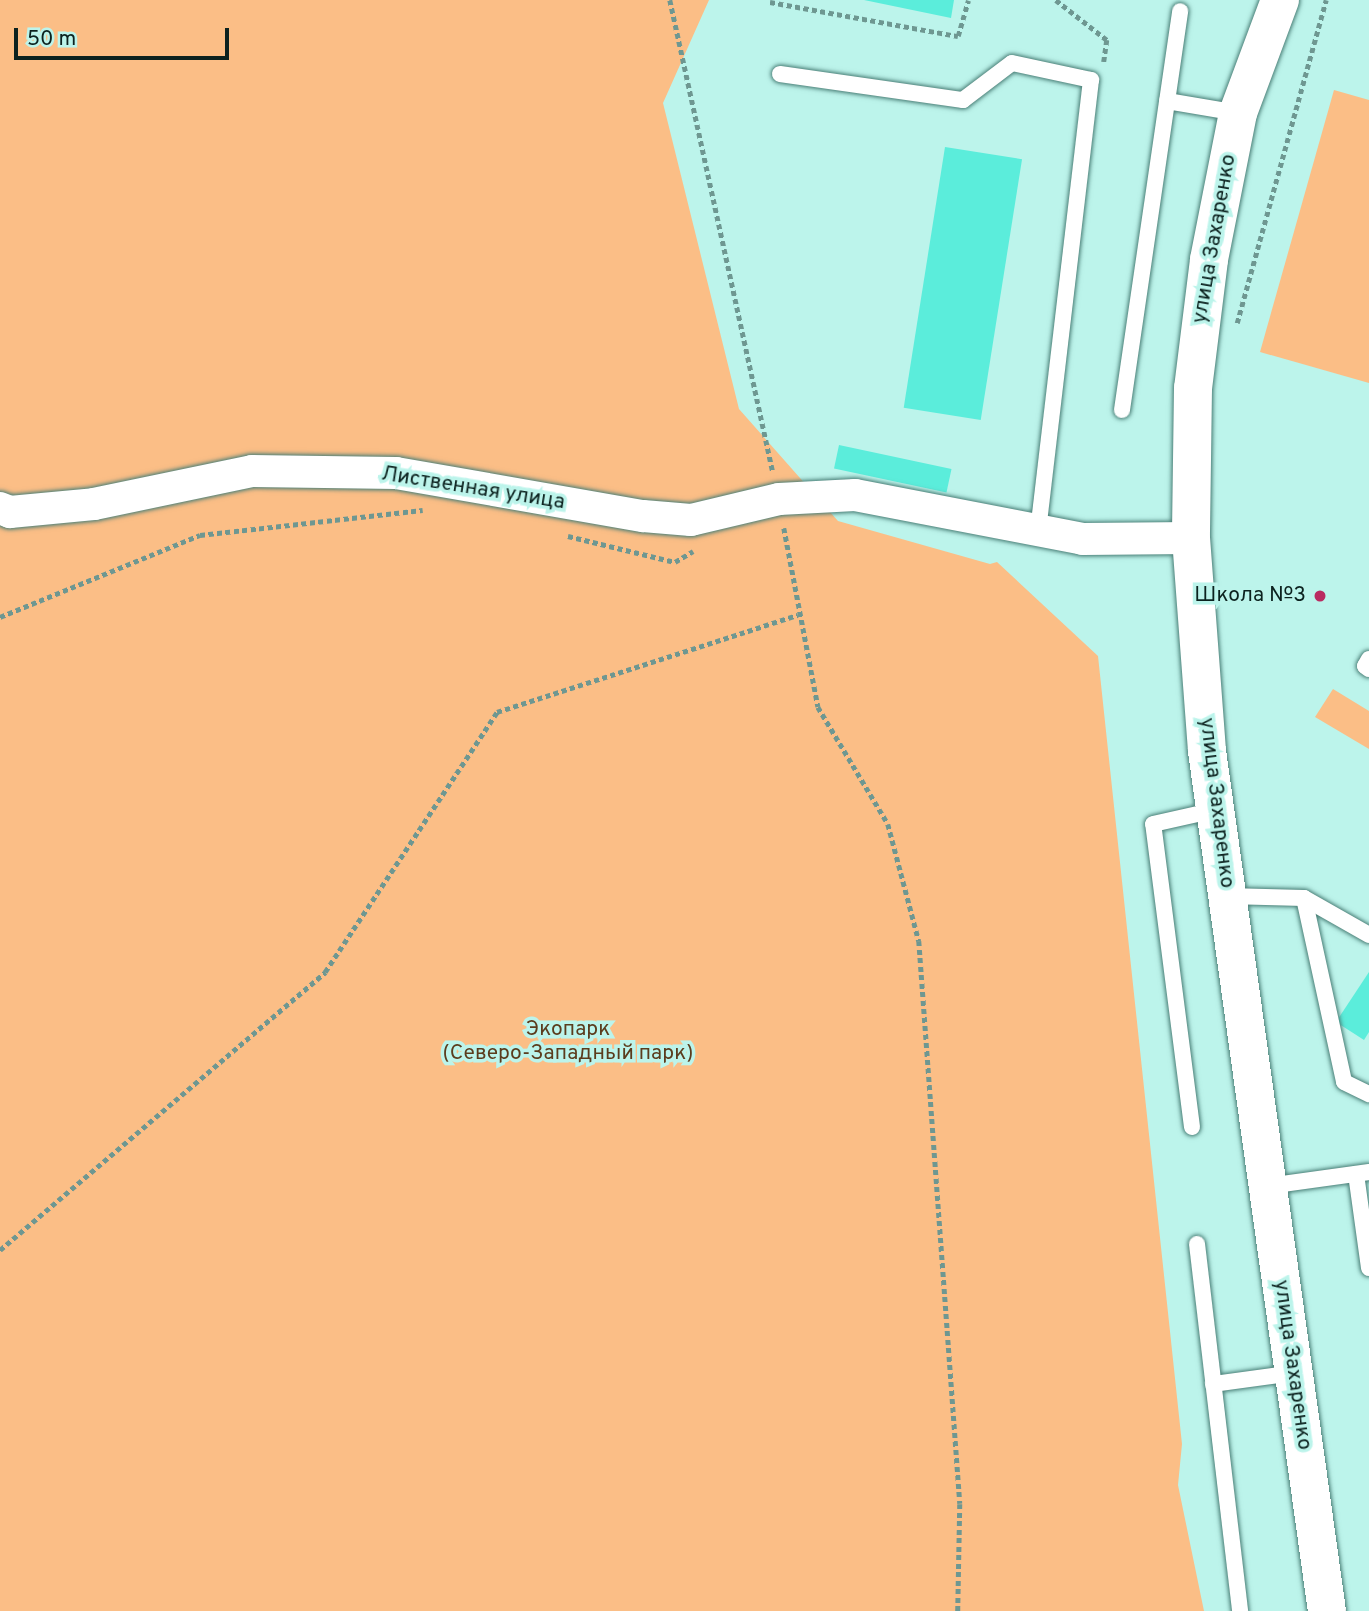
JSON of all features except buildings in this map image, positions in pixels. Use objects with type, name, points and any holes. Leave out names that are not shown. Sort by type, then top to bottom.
[{"type":"street","name":"улица Захаренко","points":[[1280,0],[1238,113],[1209,260],[1199,331],[1190,446],[1191,538],[1207,751],[1327,1611]]},
{"type":"street","name":"Лиственная улица","points":[[0,508],[10,512],[94,504],[251,471],[396,473],[643,516],[691,520],[779,499],[855,495],[1083,539],[1191,538]]},
{"type":"lane","points":[[1122,410],[1180,11]]},
{"type":"lane","points":[[780,74],[963,100],[1012,63],[1091,80],[1038,532]]},
{"type":"lane","points":[[1167,101],[1238,113]]},
{"type":"lane","points":[[1369,659],[1364,666],[1369,669]]},
{"type":"lane","points":[[1192,1127],[1153,824],[1215,810]]},
{"type":"lane","points":[[1227,896],[1304,898],[1369,936]]},
{"type":"lane","points":[[1304,898],[1344,1082],[1369,1094]]},
{"type":"lane","points":[[1268,1186],[1363,1173],[1369,1268]]},
{"type":"lane","points":[[1197,1244],[1240,1611]]},
{"type":"lane","points":[[1213,1384],[1294,1373]]},
{"type":"path","points":[[670,0],[779,499],[798,615],[818,707],[888,824],[919,941],[960,1504],[958,1611]]},
{"type":"path","points":[[771,2],[958,36],[968,0]]},
{"type":"path","points":[[0,617],[200,535],[434,508]]},
{"type":"path","points":[[554,533],[675,562],[698,548]]},
{"type":"path","points":[[0,1250],[324,972],[497,712],[798,615]]},
{"type":"green space","name":"Экопарк (Северо-Западный парк)","points":[[0,0],[709,0],[663,103],[739,409],[838,521],[990,564],[997,562],[1098,656],[1182,1444],[1178,1485],[1204,1611],[0,1611]]},
{"type":"green space","points":[[1334,90],[1369,100],[1369,383],[1260,352]]},
{"type":"green space","points":[[1333,689],[1369,711],[1369,749],[1315,717]]},
{"type":"place","name":"Школа №3","points":[[1320,596]]}]
